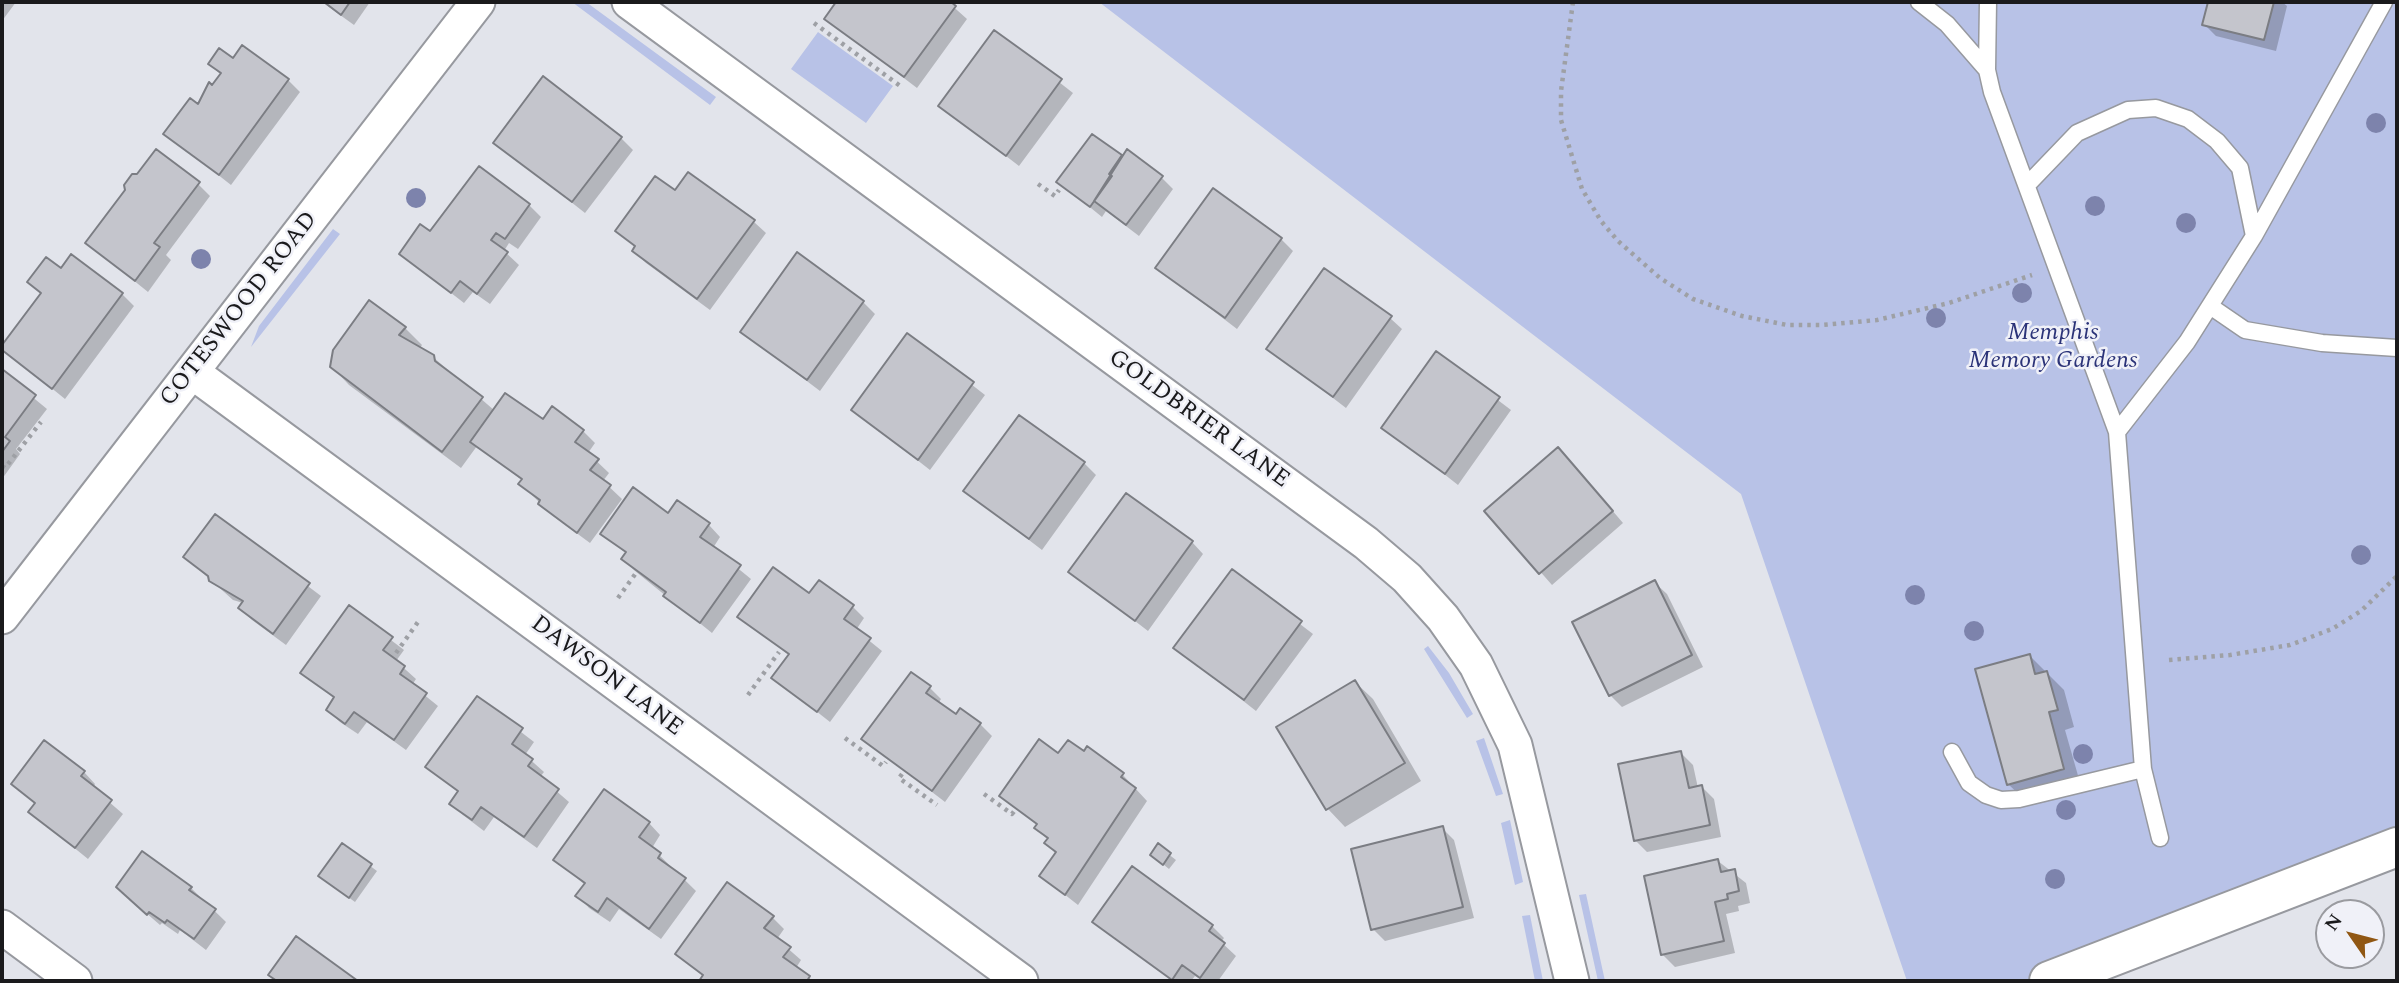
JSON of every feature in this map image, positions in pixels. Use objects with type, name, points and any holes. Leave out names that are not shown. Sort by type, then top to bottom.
[{"type":"main road","points":[[2049,981],[2397,847]]},
{"type":"street","name":"COTESWOOD ROAD","points":[[2,617],[478,2]]},
{"type":"street","name":"GOLDBRIER LANE","points":[[629,2],[1366,543],[1408,578],[1443,618],[1476,665],[1515,745],[1526,778],[1572,981]]},
{"type":"street","name":"DAWSON LANE","points":[[192,372],[1021,981]]},
{"type":"street","points":[[2,927],[75,981]]},
{"type":"lane","points":[[1919,2],[1947,24],[1987,70]]},
{"type":"lane","points":[[1988,2],[1987,70],[1992,92],[2117,432],[2143,769],[2160,838]]},
{"type":"lane","points":[[2117,432],[2187,342],[2254,236],[2385,2]]},
{"type":"lane","points":[[2028,184],[2077,133],[2128,110],[2157,108],[2188,119],[2217,141],[2240,168],[2254,236]]},
{"type":"lane","points":[[2210,306],[2245,330],[2322,343],[2397,348]]},
{"type":"lane","points":[[1952,752],[1969,783],[1986,795],[2001,800],[2019,799],[2143,769]]},
{"type":"path","points":[[1573,2],[1561,91],[1561,120],[1582,189],[1601,221],[1618,241],[1660,278],[1693,299],[1742,316],[1787,325],[1863,321],[1948,303],[2057,266]]},
{"type":"path","points":[[814,23],[903,88]]},
{"type":"path","points":[[850,50],[855,43]]},
{"type":"path","points":[[868,62],[873,55]]},
{"type":"path","points":[[1038,184],[1055,197],[1059,190]]},
{"type":"path","points":[[2,466],[5,468],[41,422]]},
{"type":"path","points":[[618,598],[636,573]]},
{"type":"path","points":[[2169,660],[2230,655],[2290,645],[2332,629],[2361,611],[2397,576]]},
{"type":"path","points":[[396,653],[418,622]]},
{"type":"path","points":[[748,695],[779,652]]},
{"type":"path","points":[[845,738],[883,766],[886,762]]},
{"type":"path","points":[[902,774],[899,778],[937,805]]},
{"type":"path","points":[[984,794],[1012,814],[1014,810]]},
{"type":"green space","points":[[572,2],[586,2],[716,97],[710,105]]},
{"type":"green space","name":"Memphis Memory Gardens","points":[[1099,2],[2397,2],[2397,847],[2049,981],[1907,981],[1741,494]]},
{"type":"green space","points":[[818,32],[893,86],[866,123],[791,69]]},
{"type":"green space","points":[[333,229],[340,234],[251,347],[259,326]]},
{"type":"green space","points":[[1428,646],[1449,673],[1473,714],[1467,718],[1424,649]]},
{"type":"green space","points":[[1484,738],[1503,794],[1496,796],[1476,741]]},
{"type":"green space","points":[[1510,820],[1523,882],[1515,885],[1501,823]]},
{"type":"green space","points":[[1586,894],[1605,981],[1598,981],[1579,895]]},
{"type":"green space","points":[[1530,915],[1543,981],[1535,981],[1522,916]]},
{"type":"building","points":[[324,2],[350,2],[341,15]]},
{"type":"building","points":[[836,2],[951,2],[956,6],[904,77],[824,19]]},
{"type":"building","points":[[2208,2],[2274,2],[2264,40],[2202,25]]},
{"type":"building","points":[[994,30],[1062,79],[1006,156],[938,106]]},
{"type":"building","points":[[242,45],[289,79],[219,175],[163,134],[190,98],[198,104],[209,82],[212,85],[221,73],[208,64],[219,48],[233,58]]},
{"type":"building","points":[[543,76],[622,137],[572,202],[493,143]]},
{"type":"building","points":[[1092,134],[1122,155],[1109,174],[1112,176],[1090,207],[1056,182]]},
{"type":"building","points":[[156,149],[200,182],[154,243],[160,247],[135,281],[85,243],[125,190],[124,185],[132,174],[137,174]]},
{"type":"building","points":[[1127,149],[1163,176],[1126,225],[1094,201]]},
{"type":"building","points":[[479,166],[530,204],[505,239],[496,233],[491,240],[508,252],[477,294],[460,281],[451,293],[399,254],[420,224],[430,231]]},
{"type":"building","points":[[688,172],[755,220],[697,299],[632,251],[635,246],[615,231],[655,176],[675,190]]},
{"type":"building","points":[[1213,188],[1282,238],[1225,318],[1155,268]]},
{"type":"building","points":[[797,252],[864,301],[807,380],[740,332]]},
{"type":"building","points":[[71,254],[123,293],[52,389],[2,350],[2,345],[41,293],[27,282],[46,257],[61,268]]},
{"type":"building","points":[[1324,268],[1392,316],[1333,397],[1266,349]]},
{"type":"building","points":[[369,300],[406,327],[399,335],[434,355],[435,361],[483,397],[442,452],[330,367],[333,350]]},
{"type":"building","points":[[907,333],[974,382],[918,460],[851,410]]},
{"type":"building","points":[[1436,351],[1500,397],[1445,474],[1381,428]]},
{"type":"building","points":[[2,369],[36,395],[5,437],[10,441],[2,452]]},
{"type":"building","points":[[505,393],[543,419],[552,406],[584,430],[575,442],[599,459],[590,470],[611,485],[577,533],[538,504],[540,500],[518,484],[522,479],[470,442]]},
{"type":"building","points":[[1019,415],[1085,462],[1029,539],[963,491]]},
{"type":"building","points":[[1558,447],[1613,511],[1539,574],[1484,511]]},
{"type":"building","points":[[633,487],[668,513],[677,500],[710,523],[700,537],[741,565],[700,623],[663,596],[666,592],[621,559],[626,552],[600,534]]},
{"type":"building","points":[[1126,493],[1193,541],[1135,621],[1068,572]]},
{"type":"building","points":[[215,514],[310,583],[273,634],[238,608],[243,601],[209,581],[208,576],[183,557]]},
{"type":"building","points":[[773,567],[809,593],[819,580],[854,605],[844,619],[871,638],[817,712],[771,678],[789,654],[737,617]]},
{"type":"building","points":[[1232,569],[1302,621],[1244,700],[1173,648]]},
{"type":"building","points":[[1655,580],[1692,655],[1609,696],[1572,622]]},
{"type":"building","points":[[349,605],[393,637],[383,650],[405,666],[400,674],[427,693],[394,740],[354,712],[345,724],[326,710],[334,697],[300,673]]},
{"type":"building","points":[[2030,654],[2035,674],[2047,671],[2058,710],[2049,712],[2064,769],[2007,785],[1975,669]]},
{"type":"building","points":[[911,672],[931,686],[926,693],[956,714],[960,708],[981,723],[932,791],[861,739]]},
{"type":"building","points":[[1355,680],[1405,763],[1326,810],[1276,727]]},
{"type":"building","points":[[477,696],[523,728],[512,744],[533,759],[528,766],[559,789],[524,837],[481,807],[472,820],[449,804],[458,791],[425,767]]},
{"type":"building","points":[[1039,739],[1058,753],[1068,740],[1084,751],[1087,746],[1124,773],[1121,777],[1136,788],[1065,895],[1039,876],[1056,852],[1044,843],[1048,838],[1034,828],[1037,824],[999,796]]},
{"type":"building","points":[[44,740],[85,771],[81,776],[112,800],[75,848],[28,812],[35,803],[11,784]]},
{"type":"building","points":[[1681,751],[1689,788],[1702,785],[1710,825],[1634,841],[1618,764]]},
{"type":"building","points":[[604,789],[650,822],[639,837],[661,853],[658,858],[686,878],[649,929],[607,898],[598,912],[575,896],[585,883],[553,860]]},
{"type":"building","points":[[1443,826],[1463,907],[1371,930],[1351,849]]},
{"type":"building","points":[[342,843],[372,864],[349,898],[318,876]]},
{"type":"building","points":[[1158,843],[1171,853],[1163,865],[1150,855]]},
{"type":"building","points":[[142,851],[192,887],[189,890],[216,909],[194,939],[167,920],[165,923],[149,912],[147,915],[116,887]]},
{"type":"building","points":[[1718,859],[1721,872],[1735,869],[1739,891],[1727,894],[1728,899],[1715,902],[1724,941],[1661,955],[1644,876]]},
{"type":"building","points":[[1132,866],[1213,925],[1209,931],[1225,943],[1200,978],[1182,965],[1172,980],[1092,922]]},
{"type":"building","points":[[727,882],[774,916],[764,928],[791,947],[783,957],[810,976],[807,981],[699,981],[703,975],[675,954]]},
{"type":"building","points":[[296,936],[358,981],[277,981],[268,975]]}]
